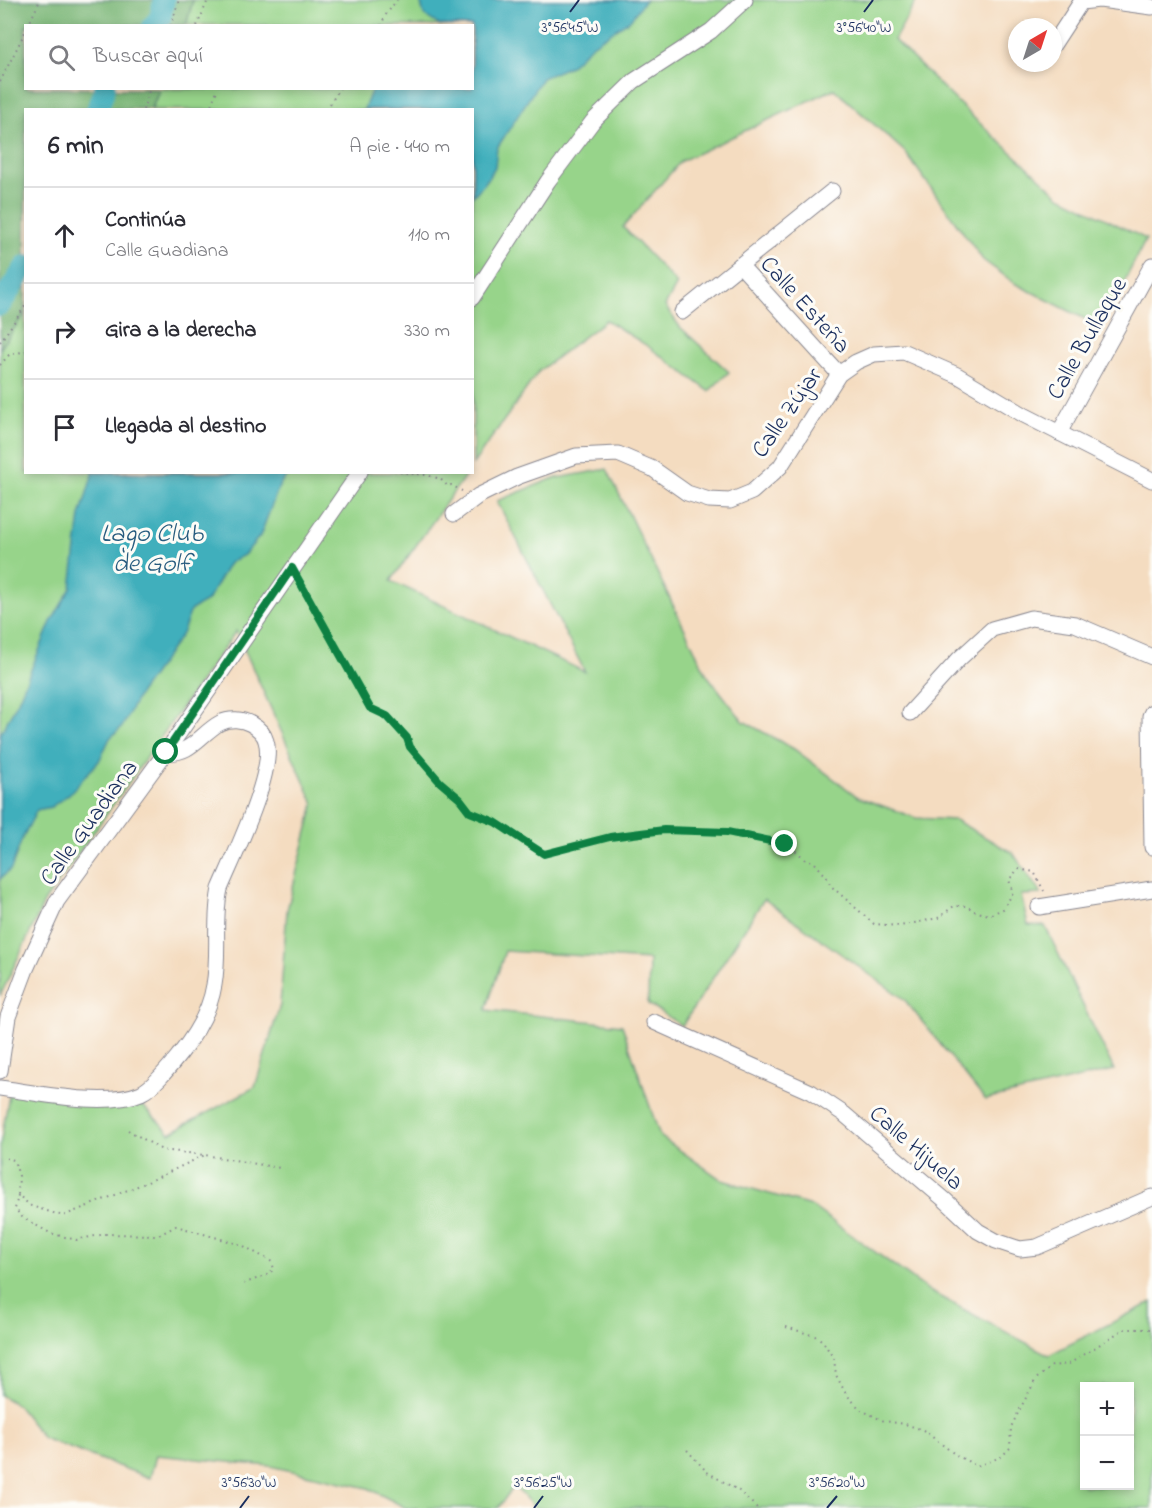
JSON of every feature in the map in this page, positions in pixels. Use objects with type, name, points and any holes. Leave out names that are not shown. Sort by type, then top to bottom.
[{"type":"street","points":[[474,295],[548,181],[593,122],[634,81],[711,31],[745,0]]},
{"type":"street","points":[[1062,31],[1081,2],[1100,0],[1152,7]]},
{"type":"street","name":"Calle Esteña","points":[[682,312],[832,191]]},
{"type":"street","name":"Calle Esteña","points":[[740,265],[839,374]]},
{"type":"street","name":"Calle Bullaque","points":[[1059,433],[1152,265]]},
{"type":"street","name":"Calle Zújar","points":[[454,514],[472,500],[517,477],[576,456],[618,454],[653,469],[687,494],[709,501],[730,501],[752,492],[780,467],[839,374],[874,354],[904,352],[957,375],[1024,416],[1152,480]]},
{"type":"street","name":"Calle Guadiana","points":[[0,1071],[8,1017],[26,969],[57,901],[166,752],[359,474]]},
{"type":"street","points":[[910,713],[959,659],[992,629],[1031,618],[1075,624],[1152,657]]},
{"type":"street","points":[[1152,712],[1150,716],[1152,847]]},
{"type":"street","points":[[0,1088],[88,1100],[142,1093],[164,1073],[193,1038],[203,1019],[214,986],[216,905],[220,889],[263,783],[268,754],[266,740],[260,729],[246,721],[232,719],[221,722],[188,748],[176,754],[166,752]]},
{"type":"street","points":[[1045,906],[1152,889]]},
{"type":"street","name":"Calle Hijuela","points":[[654,1022],[811,1092],[843,1114],[945,1200],[978,1231],[996,1241],[1020,1249],[1037,1247],[1152,1197]]},
{"type":"path","points":[[29,24],[40,0]]},
{"type":"path","points":[[172,24],[179,0]]},
{"type":"path","points":[[197,24],[208,0]]},
{"type":"path","points":[[382,24],[385,16],[398,0]]},
{"type":"path","points":[[0,82],[24,34]]},
{"type":"path","points":[[144,108],[149,90]]},
{"type":"path","points":[[210,108],[217,90]]},
{"type":"path","points":[[330,108],[339,90]]},
{"type":"path","points":[[0,342],[24,308]]},
{"type":"path","points":[[0,365],[9,355],[24,351]]},
{"type":"path","points":[[413,474],[438,478],[447,486],[459,488],[472,500]]},
{"type":"path","points":[[292,568],[370,708],[387,716],[407,738],[410,747],[440,782],[460,799],[470,812],[495,822],[544,854],[610,837],[664,830],[727,832],[785,844],[797,850],[804,859],[814,862],[831,886],[874,924],[900,926],[938,918],[954,906],[967,906],[989,915],[1003,909],[1013,893],[1009,880],[1018,869],[1034,872],[1045,906]]},
{"type":"path","points":[[128,1130],[162,1150],[280,1168]]},
{"type":"path","points":[[18,1195],[31,1206],[63,1216],[150,1181],[205,1155]]},
{"type":"path","points":[[6,1158],[14,1160],[19,1176],[15,1209],[23,1218],[50,1233],[76,1240],[105,1234],[159,1235],[176,1226],[242,1245],[272,1262],[274,1269],[267,1275],[240,1285]]},
{"type":"path","points":[[786,1327],[818,1337],[824,1343],[834,1359],[836,1375],[846,1394],[861,1410],[884,1420],[922,1430],[956,1455],[977,1466],[1001,1457],[1010,1448],[1011,1427],[1020,1409],[1036,1379],[1052,1366],[1069,1364],[1124,1329],[1152,1329]]},
{"type":"path","points":[[687,1450],[707,1472],[739,1491],[757,1508]]},
{"type":"green space","points":[[0,0],[193,0],[186,24],[24,24],[24,90],[160,90],[151,108],[24,108],[24,314],[0,349]]},
{"type":"green space","points":[[193,0],[917,0],[894,40],[975,119],[1060,196],[1146,239],[1101,327],[1016,284],[983,260],[905,152],[834,89],[681,161],[623,227],[677,284],[665,306],[680,327],[729,372],[709,391],[646,345],[606,320],[539,371],[474,463],[474,108],[152,108],[160,90],[474,90],[474,24],[186,24]]},
{"type":"green space","points":[[24,311],[24,474],[466,474],[391,581],[585,672],[497,501],[552,479],[607,469],[707,675],[743,721],[794,749],[858,797],[916,818],[955,820],[1013,853],[1041,894],[1021,895],[1028,925],[1045,926],[1114,1070],[985,1100],[904,999],[764,899],[682,1026],[648,1004],[649,960],[505,951],[486,1010],[622,1025],[660,1136],[722,1180],[811,1206],[931,1292],[1049,1355],[1152,1302],[1152,1508],[535,1508],[514,1486],[498,1508],[406,1508],[368,1488],[270,1466],[156,1455],[150,1478],[43,1438],[17,1405],[0,1395],[0,1145],[10,1090],[89,1104],[140,1103],[170,1133],[255,1087],[280,1005],[287,910],[314,804],[236,631],[45,901],[0,996],[0,347]]},
{"type":"water","points":[[420,0],[645,0],[630,20],[592,45],[570,66],[542,78],[497,148],[495,167],[474,195],[474,108],[364,108],[372,90],[474,90],[474,24],[438,24],[424,15]]},
{"type":"water","name":"Lago Club de Golf","points":[[93,474],[288,474],[280,484],[260,536],[244,555],[229,563],[207,601],[191,610],[182,634],[138,696],[122,727],[110,738],[99,761],[69,794],[51,807],[37,810],[22,839],[11,869],[0,879],[0,735],[18,701],[51,622],[71,588],[80,516]]},
{"type":"waterway","points":[[155,24],[160,18],[164,0]]},
{"type":"waterway","points":[[98,108],[104,90]]},
{"type":"waterway","points":[[0,305],[24,269]]},
{"type":"route","points":[[166,752],[292,568],[370,708],[387,716],[407,738],[410,747],[440,782],[460,799],[470,812],[495,822],[544,854],[610,837],[664,830],[727,832],[785,844]]}]
